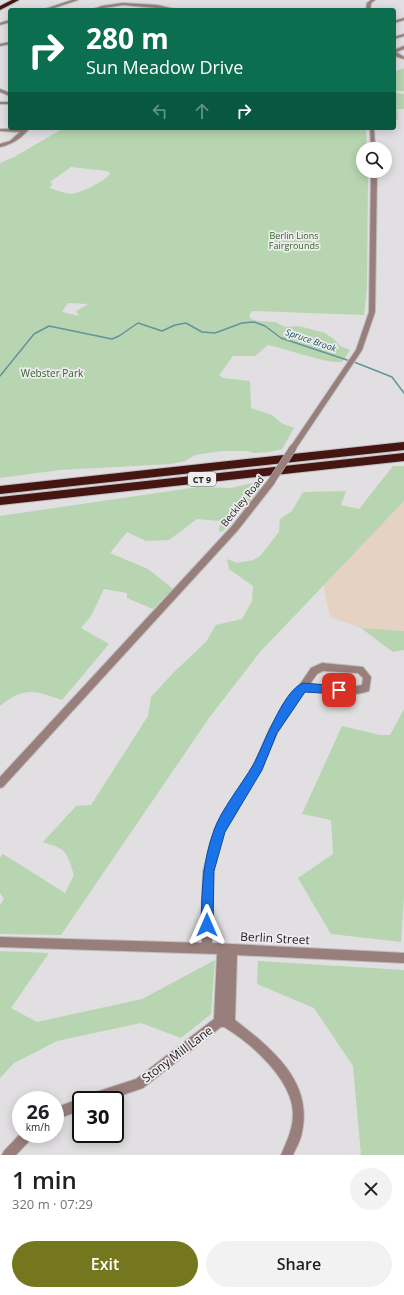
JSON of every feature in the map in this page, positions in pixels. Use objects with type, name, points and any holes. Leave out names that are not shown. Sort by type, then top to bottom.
[{"type":"highway","points":[[0,4],[9,0]]},
{"type":"highway","points":[[0,8],[16,0]]},
{"type":"highway","name":"CT 9","points":[[0,490],[404,446]]},
{"type":"highway","name":"CT 9","points":[[0,501],[404,457]]},
{"type":"highway","points":[[0,506],[47,499],[58,495]]},
{"type":"street","points":[[50,8],[76,0]]},
{"type":"street","points":[[368,8],[369,3],[373,0]]},
{"type":"street","points":[[99,8],[112,4],[140,8]]},
{"type":"street","points":[[0,130],[27,130]]},
{"type":"street","points":[[0,146],[12,142],[27,130]]},
{"type":"street","points":[[372,130],[373,142]]},
{"type":"street","name":"Beckley Road","points":[[0,784],[235,528],[271,482],[359,350],[372,312],[374,178]]},
{"type":"street","points":[[207,948],[208,871],[220,830],[258,767],[273,731],[293,700],[314,671],[322,667],[360,670],[367,677],[366,688],[351,691],[303,687]]},
{"type":"street","name":"Berlin Street","points":[[0,942],[207,948],[404,958]]},
{"type":"street","points":[[228,949],[224,1022],[257,1044],[284,1071],[291,1082],[295,1094],[299,1115],[293,1144],[287,1155]]},
{"type":"street","name":"Stony Mill Lane","points":[[118,1091],[139,1084],[224,1022]]},
{"type":"street","points":[[8,1155],[19,1143]]},
{"type":"shaded area","points":[[404,501],[404,631],[361,628],[330,617],[323,584]]},
{"type":"green space","points":[[404,68],[404,91],[396,91],[396,71]]},
{"type":"green space","points":[[396,93],[404,94],[404,109],[397,109],[398,120],[396,120]]},
{"type":"green space","points":[[61,130],[366,130],[367,142],[356,142],[356,178],[368,178],[367,288],[364,315],[252,311],[249,315],[251,319],[258,321],[275,322],[285,327],[299,326],[325,333],[334,339],[340,346],[350,350],[343,361],[338,362],[320,359],[268,345],[255,356],[233,356],[220,374],[223,378],[250,381],[251,408],[272,415],[281,423],[294,428],[282,449],[254,453],[247,451],[222,451],[195,455],[185,461],[171,464],[60,470],[0,478],[0,163],[14,157]],"holes":[[[71,167],[108,171],[110,174],[86,190],[71,194],[50,188],[52,184],[50,182]],[[68,303],[88,304],[76,311],[79,316],[62,312]]]},
{"type":"green space","points":[[393,466],[404,466],[404,501],[260,652],[209,718],[61,935],[0,934],[0,905],[4,899],[0,893],[0,857],[3,854],[65,893],[74,875],[69,860],[61,849],[43,842],[76,806],[91,805],[148,716],[151,697],[173,673],[206,642],[216,625],[242,619],[252,601],[253,586],[229,569],[227,559],[237,563],[253,560],[260,556],[279,532],[280,519],[292,511],[303,492],[346,491],[341,505],[359,509]]},
{"type":"green space","points":[[262,481],[259,490],[223,531],[219,532],[220,521],[197,519],[169,540],[146,541],[127,532],[110,553],[148,569],[173,589],[153,609],[127,598],[127,593],[104,589],[91,616],[81,628],[109,644],[62,700],[44,694],[30,692],[16,695],[0,706],[0,516],[198,487],[230,488]]},
{"type":"green space","points":[[361,628],[404,631],[404,650],[393,652]]},
{"type":"green space","points":[[404,709],[404,897],[401,942],[331,934],[298,878],[333,854],[331,820],[302,814],[342,726],[380,735],[390,735]]},
{"type":"green space","points":[[0,951],[49,953],[11,1008],[37,1022],[142,999],[215,960],[211,1014],[181,1038],[141,1023],[57,1041],[14,1063],[0,1078]]},
{"type":"green space","points":[[258,961],[404,970],[404,1155],[361,1155],[353,1066],[314,1008],[257,984]]},
{"type":"waterway","name":"Spruce Brook","points":[[0,376],[34,334],[49,326],[112,339],[138,323],[162,331],[175,325],[186,323],[202,332],[215,333],[242,323],[254,322],[265,326],[281,338],[350,361]]},
{"type":"waterway","name":"Spruce Brook","points":[[354,362],[392,377],[404,393]]},
{"type":"route","points":[[207,925],[208,871],[220,830],[258,767],[273,731],[303,687],[339,690]]},
{"type":"park label","name":"Berlin Lions Fairgrounds","points":[[294,240]]},
{"type":"park label","name":"Webster Park","points":[[52,373]]}]
